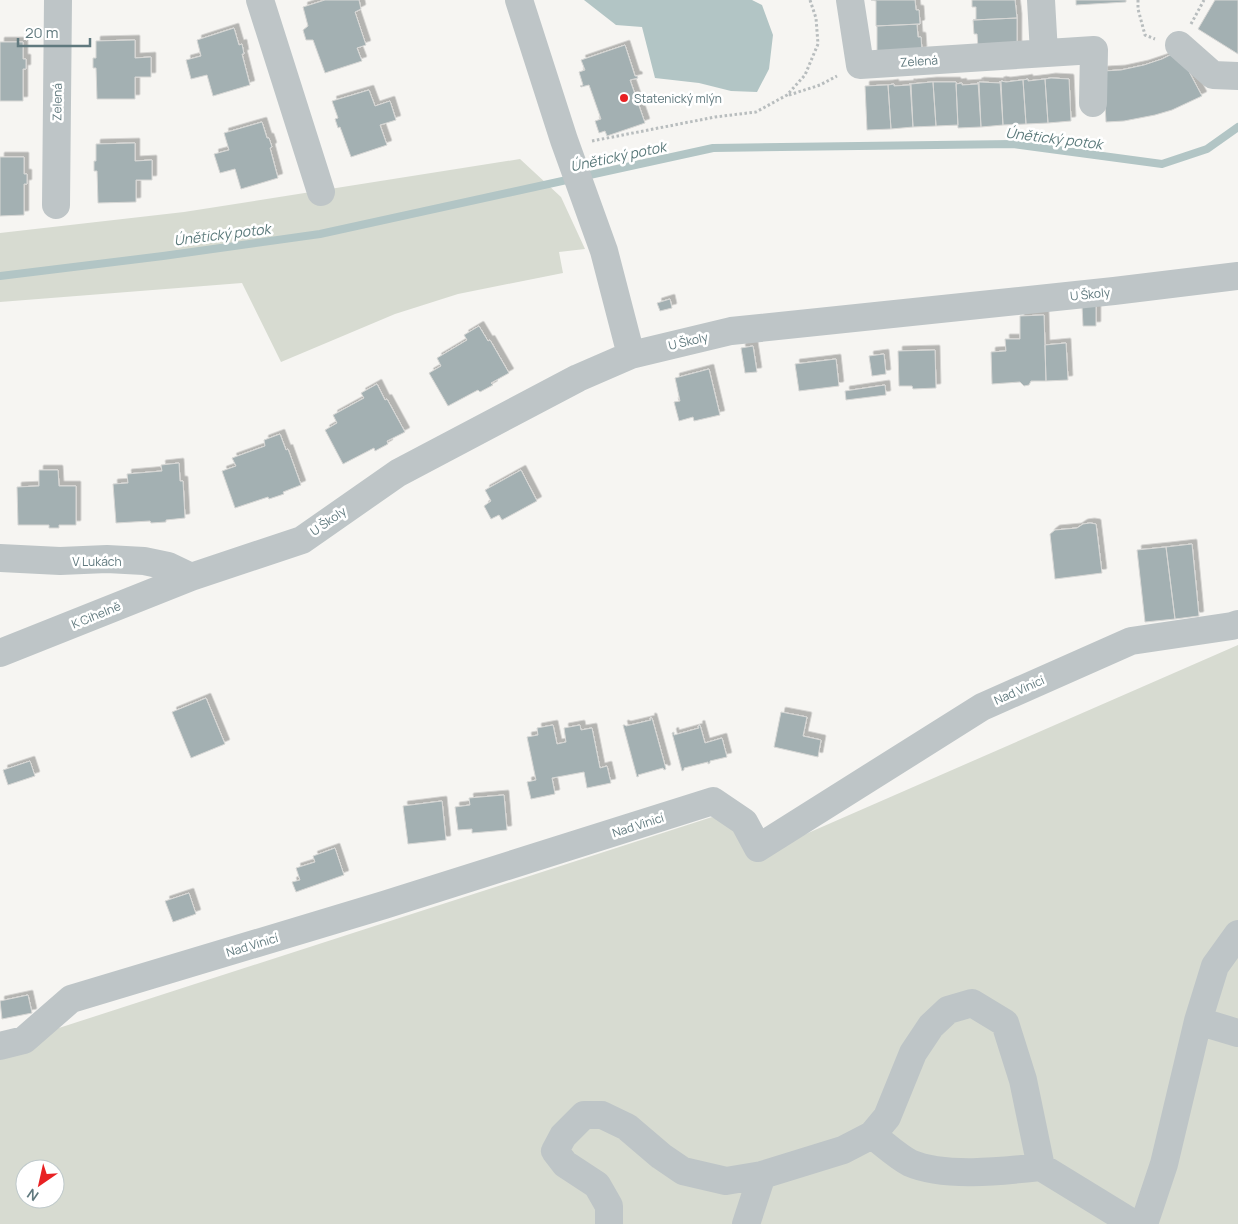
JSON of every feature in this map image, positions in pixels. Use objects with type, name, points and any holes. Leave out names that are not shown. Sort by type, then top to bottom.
[{"type":"street","name":"Zelená","points":[[56,205],[58,0]]},
{"type":"street","points":[[260,0],[321,192]]},
{"type":"street","points":[[519,0],[604,251],[631,354]]},
{"type":"street","points":[[850,0],[860,65]]},
{"type":"street","points":[[1041,0],[1044,53]]},
{"type":"street","points":[[1179,45],[1214,75],[1238,76]]},
{"type":"street","name":"Zelená","points":[[860,65],[1094,50],[1093,103]]},
{"type":"street","name":"U Školy","points":[[191,577],[302,540],[398,473],[578,378],[631,354],[731,331],[1238,276]]},
{"type":"street","name":"V Lukách","points":[[0,558],[60,561],[107,559],[144,561],[168,566],[191,577]]},
{"type":"street","name":"K Cihelně","points":[[0,653],[191,577]]},
{"type":"street","name":"Nad Vinicí","points":[[0,1046],[24,1040],[71,999],[384,905],[713,801],[744,822],[758,848],[982,707],[1131,641],[1238,624]]},
{"type":"street","points":[[1144,1224],[1164,1164],[1198,1021],[1215,966],[1238,934]]},
{"type":"street","points":[[609,1224],[609,1206],[597,1185],[566,1164],[555,1151],[563,1136],[584,1115],[602,1114],[627,1127],[660,1156],[683,1171],[726,1181],[762,1175],[843,1150],[872,1135],[887,1117],[913,1054],[931,1026],[948,1010],[972,1003],[1005,1023],[1023,1080],[1041,1168]]},
{"type":"street","points":[[1198,1021],[1238,1033]]},
{"type":"street","points":[[872,1135],[909,1163],[942,1171],[993,1172],[1041,1168],[1134,1224]]},
{"type":"street","points":[[746,1224],[762,1175]]},
{"type":"path","points":[[787,96],[805,75],[818,44],[816,18],[810,0]]},
{"type":"path","points":[[1138,0],[1138,9],[1145,35],[1179,45]]},
{"type":"path","points":[[570,155],[629,133],[715,117],[756,112],[787,96],[820,85],[860,65]]},
{"type":"shaded area","points":[[584,0],[752,0],[762,5],[773,35],[769,69],[757,92],[731,91],[699,83],[655,78],[642,27],[616,25]]},
{"type":"shaded area","points":[[520,159],[561,197],[585,249],[559,252],[563,273],[458,294],[395,314],[281,362],[242,283],[0,302],[0,233],[184,212]]},
{"type":"shaded area","points":[[1238,645],[1238,1224],[0,1224],[0,1047],[712,817],[776,847]]},
{"type":"building","points":[[325,0],[359,0],[361,9],[355,12],[366,45],[357,48],[362,61],[325,73],[313,40],[306,40],[303,30],[308,26],[303,7]]},
{"type":"building","points":[[871,0],[915,0],[916,10],[919,10],[920,24],[876,26],[876,1]]},
{"type":"building","points":[[972,0],[1015,0],[1017,18],[973,20],[976,19],[976,7],[972,7]]},
{"type":"building","points":[[1076,0],[1126,0],[1126,2],[1076,5]]},
{"type":"building","points":[[1215,0],[1238,0],[1238,54],[1198,29]]},
{"type":"building","points":[[1017,18],[1017,46],[978,48],[973,20]]},
{"type":"building","points":[[920,24],[917,25],[918,37],[921,37],[922,51],[877,54],[876,26]]},
{"type":"building","points":[[234,28],[239,45],[242,44],[244,54],[242,54],[250,85],[213,96],[207,75],[191,79],[186,60],[201,56],[197,40]]},
{"type":"building","points":[[135,40],[135,58],[151,57],[151,77],[135,77],[135,99],[97,99],[96,68],[93,68],[93,58],[96,58],[96,41]]},
{"type":"building","points":[[0,42],[23,42],[23,59],[26,59],[26,69],[23,69],[23,101],[0,101]]},
{"type":"building","points":[[625,45],[635,76],[638,78],[630,80],[645,123],[607,136],[605,131],[599,133],[595,121],[601,119],[589,85],[580,86],[583,85],[579,72],[585,70],[581,60]]},
{"type":"building","points":[[1178,51],[1202,96],[1172,110],[1155,115],[1124,121],[1106,122],[1103,71],[1121,70],[1144,65]]},
{"type":"building","points":[[1028,79],[1028,81],[1045,79],[1048,123],[1026,124],[1023,80]]},
{"type":"building","points":[[1045,79],[1069,79],[1071,121],[1048,123]]},
{"type":"building","points":[[1023,80],[1026,124],[1003,125],[1001,81]]},
{"type":"building","points":[[1000,81],[1003,125],[981,127],[979,82],[1000,83]]},
{"type":"building","points":[[933,82],[936,126],[913,127],[911,84]]},
{"type":"building","points":[[933,82],[956,82],[958,125],[936,126]]},
{"type":"building","points":[[978,82],[981,127],[958,128],[956,84],[978,84]]},
{"type":"building","points":[[910,83],[913,127],[891,129],[888,85],[910,85]]},
{"type":"building","points":[[888,85],[891,129],[867,130],[865,86]]},
{"type":"building","points":[[369,90],[375,106],[390,101],[396,120],[380,125],[387,145],[351,157],[340,127],[338,128],[335,119],[338,118],[332,101]]},
{"type":"building","points":[[262,122],[272,147],[270,148],[278,178],[241,189],[235,169],[220,173],[214,154],[229,150],[224,133]]},
{"type":"building","points":[[135,143],[135,161],[152,160],[152,180],[136,180],[136,202],[98,203],[97,171],[94,171],[96,144]]},
{"type":"building","points":[[0,157],[24,157],[24,174],[27,174],[27,184],[24,184],[24,215],[0,216]]},
{"type":"building","points":[[670,299],[672,308],[660,311],[657,303]]},
{"type":"building","points":[[1096,303],[1096,326],[1083,326],[1082,306]]},
{"type":"building","points":[[1044,315],[1046,381],[1031,381],[1029,385],[1024,386],[1020,382],[992,384],[991,352],[1006,351],[1005,339],[1020,339],[1020,316]]},
{"type":"building","points":[[479,326],[488,341],[490,340],[509,373],[491,383],[493,385],[480,392],[478,390],[448,406],[429,373],[441,366],[437,358],[467,340],[464,335]]},
{"type":"building","points":[[1066,343],[1068,380],[1046,381],[1045,345]]},
{"type":"building","points":[[753,346],[757,372],[745,373],[741,348]]},
{"type":"building","points":[[935,350],[936,388],[913,389],[912,386],[899,386],[898,351]]},
{"type":"building","points":[[884,354],[886,374],[872,376],[869,356]]},
{"type":"building","points":[[836,359],[839,386],[799,391],[795,364]]},
{"type":"building","points":[[709,369],[720,415],[694,421],[693,417],[679,421],[674,402],[680,401],[675,378]]},
{"type":"building","points":[[377,384],[405,432],[387,441],[388,444],[375,451],[374,448],[343,464],[325,430],[337,423],[333,415],[364,398],[361,393]]},
{"type":"building","points":[[885,385],[886,395],[846,400],[845,391]]},
{"type":"building","points":[[280,434],[286,450],[288,449],[301,485],[283,492],[284,494],[269,499],[268,497],[235,508],[222,471],[236,466],[232,458],[265,446],[264,440]]},
{"type":"building","points":[[179,463],[180,481],[183,481],[185,518],[166,520],[166,522],[116,523],[113,484],[128,483],[127,474],[162,471],[161,465]]},
{"type":"building","points":[[39,470],[58,470],[59,486],[76,486],[76,525],[59,525],[59,528],[49,528],[49,525],[18,525],[17,487],[39,486]]},
{"type":"building","points":[[521,470],[537,501],[502,520],[499,515],[491,519],[484,506],[491,501],[485,490]]},
{"type":"building","points":[[1083,524],[1096,524],[1102,573],[1055,579],[1050,534],[1055,530],[1077,528]]},
{"type":"building","points":[[1192,544],[1199,616],[1175,619],[1166,547]]},
{"type":"building","points":[[1166,547],[1175,619],[1145,622],[1137,550]]},
{"type":"building","points":[[206,698],[225,744],[191,758],[172,712]]},
{"type":"building","points":[[781,712],[807,717],[803,736],[821,740],[818,757],[774,747]]},
{"type":"building","points":[[650,718],[652,718],[666,769],[664,770],[663,768],[638,775],[637,777],[623,725],[626,726],[651,720]]},
{"type":"building","points":[[553,725],[557,744],[566,742],[564,728],[580,725],[581,730],[592,728],[600,768],[607,766],[611,783],[587,788],[584,772],[552,778],[555,794],[531,799],[527,782],[536,780],[527,737],[538,735],[537,728]]},
{"type":"building","points":[[700,725],[705,743],[722,738],[727,757],[710,761],[708,764],[708,762],[684,768],[682,771],[672,733],[674,732],[674,735],[699,728],[698,726]]},
{"type":"building","points":[[30,761],[35,776],[8,785],[3,770]]},
{"type":"building","points":[[504,795],[507,830],[472,833],[472,829],[458,830],[455,807],[470,805],[469,798]]},
{"type":"building","points":[[442,801],[446,840],[408,844],[403,806]]},
{"type":"building","points":[[335,848],[344,875],[296,892],[292,882],[300,880],[296,868],[315,862],[313,856]]},
{"type":"building","points":[[189,893],[196,914],[173,922],[165,901]]},
{"type":"building","points":[[28,995],[32,1013],[2,1019],[0,1001]]},
{"type":"waterway","name":"Únětický potok","points":[[0,276],[320,234],[713,148],[1013,144],[1162,164],[1207,149],[1238,127]]},
{"type":"place","name":"Statenický mlýn","points":[[624,98]]}]
